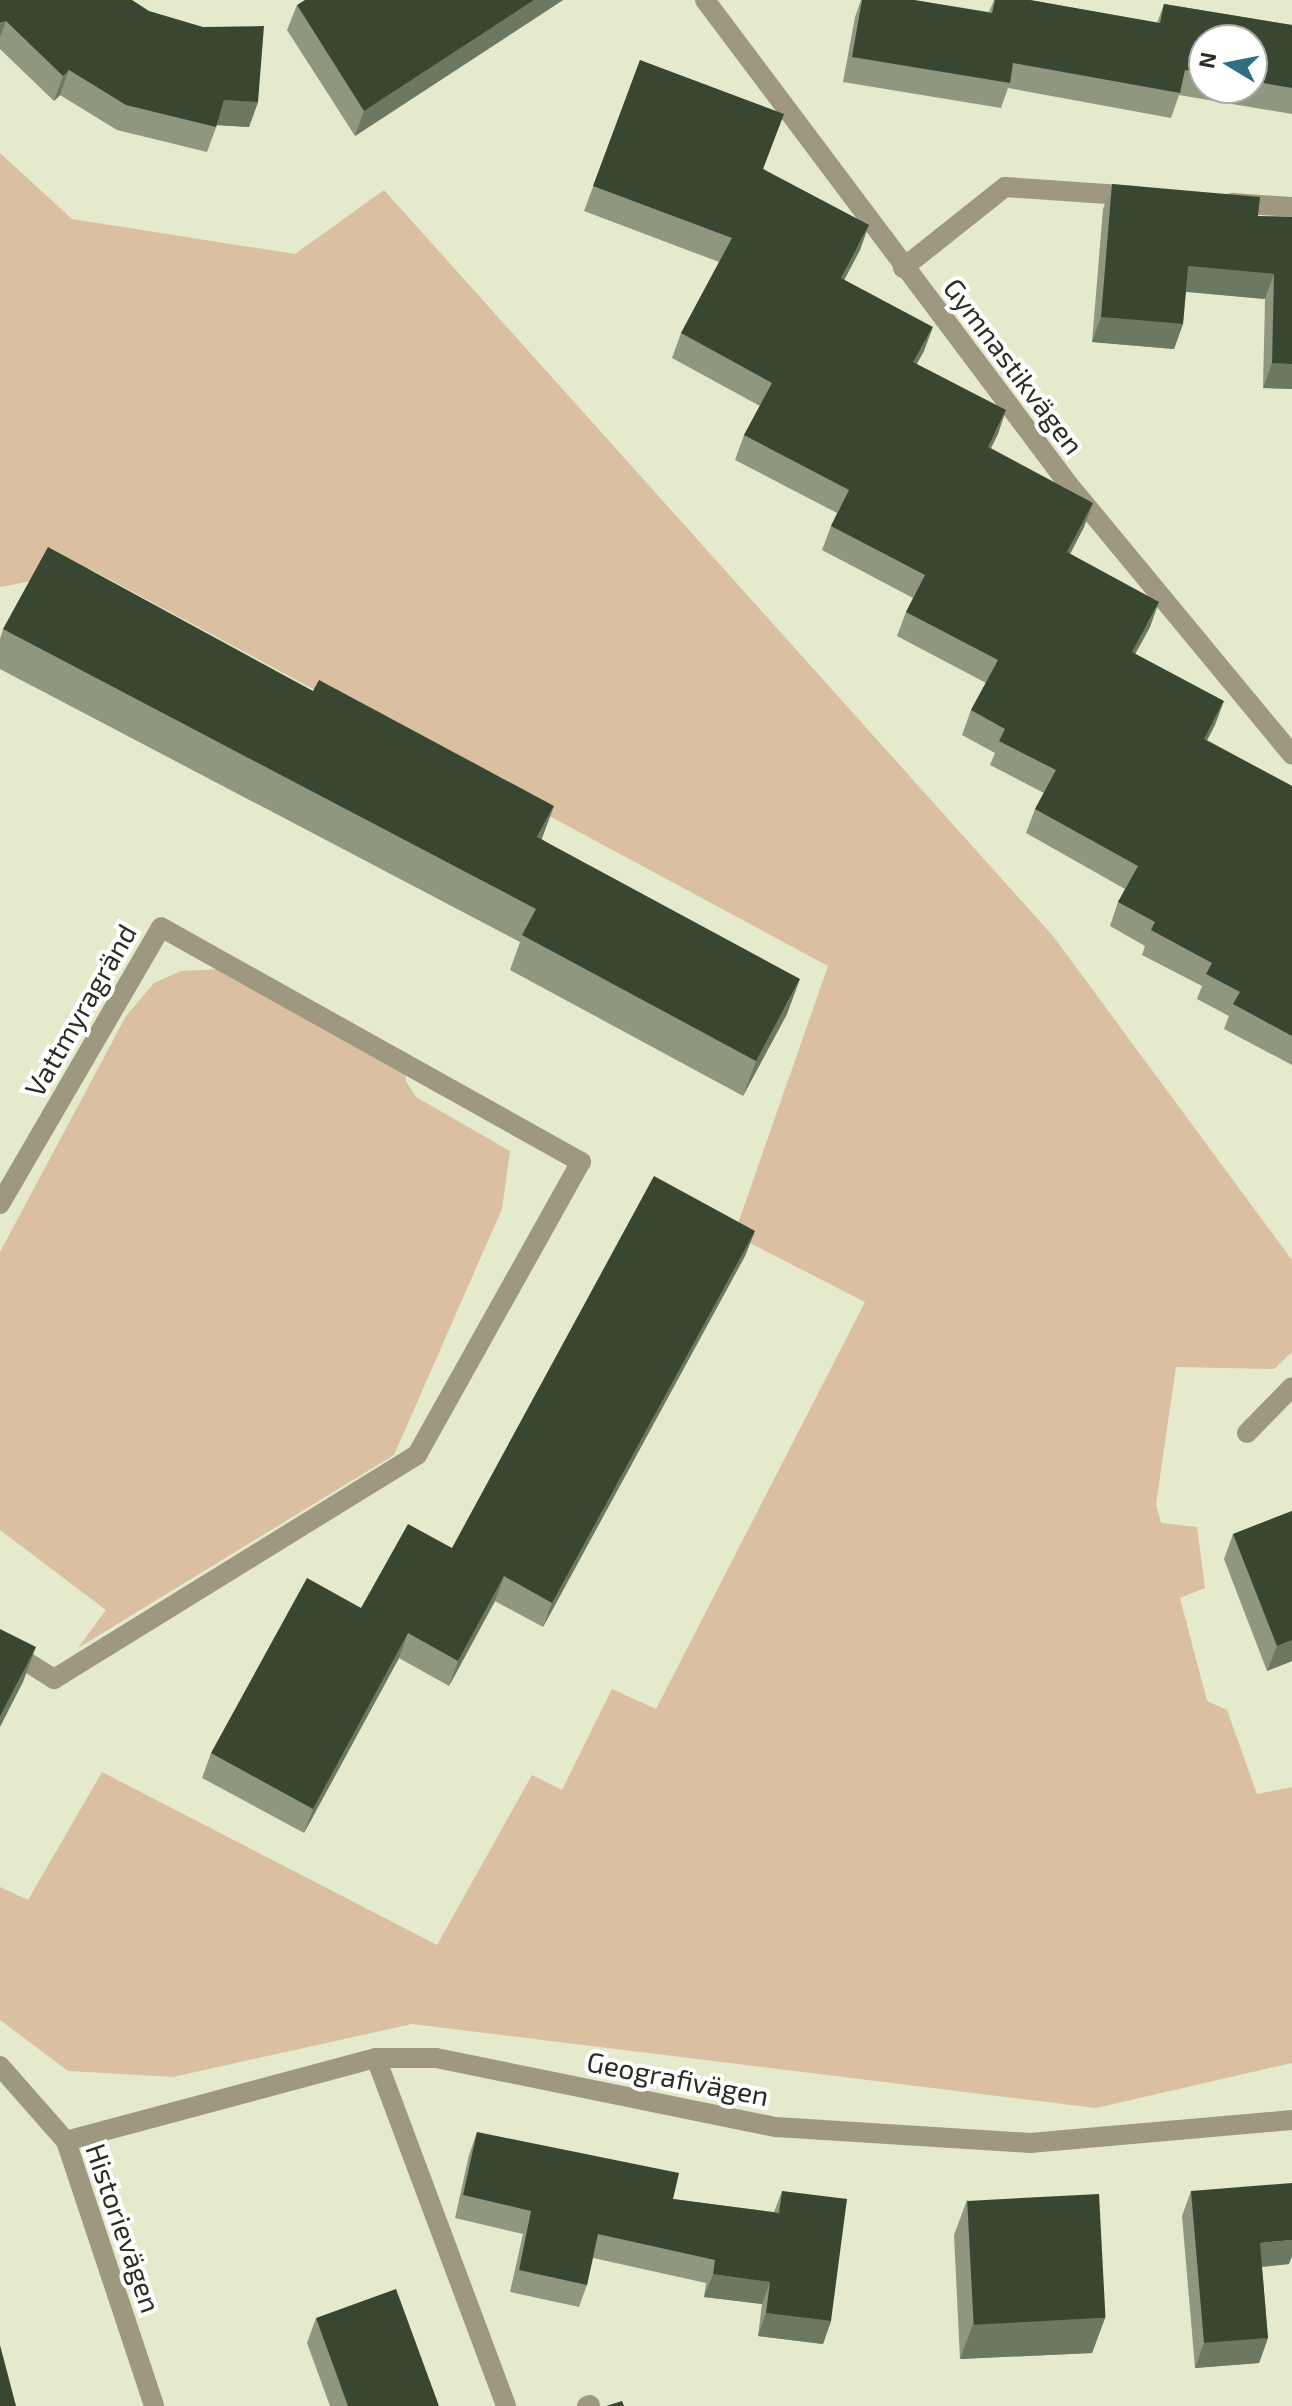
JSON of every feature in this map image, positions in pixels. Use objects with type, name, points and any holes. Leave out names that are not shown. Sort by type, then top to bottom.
[{"type":"street","name":"Gymnastikvägen","points":[[705,0],[903,268],[1069,485],[1292,755]]},
{"type":"street","points":[[903,268],[1005,187],[1164,198]]},
{"type":"street","points":[[1212,201],[1292,207]]},
{"type":"street","name":"Vattmyragränd","points":[[0,1204],[161,927],[581,1162],[417,1455],[54,1679],[0,1645]]},
{"type":"street","points":[[1247,1433],[1292,1387]]},
{"type":"street","points":[[376,2058],[506,2406]]},
{"type":"street","name":"Geografivägen","points":[[66,2141],[376,2058],[436,2058],[776,2127],[1030,2143],[1292,2120]]},
{"type":"street","name":"Historievägen","points":[[0,2066],[17,2080],[66,2141],[154,2406]]},
{"type":"shaded area","points":[[0,153],[72,219],[295,254],[384,190],[1053,936],[1292,1260],[1292,1352],[1274,1369],[1176,1367],[1156,1504],[1161,1523],[1197,1527],[1205,1588],[1180,1598],[1207,1701],[1227,1710],[1257,1794],[1292,1787],[1292,2063],[1096,2108],[412,2024],[173,2077],[68,2071],[0,2020],[0,1887],[28,1900],[102,1772],[437,1945],[532,1775],[562,1790],[612,1689],[656,1709],[865,1302],[734,1235],[828,966],[92,570],[0,587]]},
{"type":"shaded area","points":[[221,969],[404,1059],[406,1081],[416,1097],[510,1151],[502,1209],[394,1455],[78,1648],[106,1610],[0,1530],[0,1252],[126,1016],[154,983],[181,971]]},
{"type":"building","points":[[0,0],[132,0],[149,11],[203,27],[264,26],[258,102],[224,100],[216,127],[126,105],[69,70],[63,76],[6,21],[0,23]]},
{"type":"building","points":[[305,0],[534,0],[364,111],[297,5]]},
{"type":"building","points":[[862,0],[914,0],[992,13],[995,0],[1030,0],[1160,23],[1164,4],[1292,25],[1292,88],[1268,84],[1268,24],[1188,24],[1188,70],[1185,70],[1180,93],[1013,63],[1010,83],[852,57]]},
{"type":"building","points":[[640,60],[784,114],[763,169],[869,225],[841,278],[933,327],[913,362],[1006,410],[988,447],[1093,503],[1067,552],[1159,602],[1132,652],[1224,701],[1204,739],[1292,786],[1292,1036],[1233,1004],[1240,992],[1206,974],[1212,963],[1151,930],[1155,922],[1118,902],[1138,866],[1035,809],[1056,770],[999,741],[1005,729],[971,710],[998,660],[906,612],[925,575],[831,526],[849,490],[744,435],[772,383],[681,333],[732,238],[593,186]]},
{"type":"building","points":[[1112,184],[1260,197],[1258,216],[1292,217],[1292,364],[1272,363],[1274,274],[1188,266],[1183,324],[1101,317]]},
{"type":"building","points":[[48,547],[313,691],[319,680],[554,806],[537,837],[800,979],[756,1061],[522,935],[536,909],[3,629]]},
{"type":"building","points":[[654,1176],[755,1231],[552,1603],[504,1576],[458,1661],[408,1633],[313,1809],[211,1753],[307,1578],[361,1608],[408,1524],[452,1548]]},
{"type":"building","points":[[1292,1511],[1292,1640],[1277,1646],[1233,1534]]},
{"type":"building","points":[[0,1629],[36,1647],[0,1717]]},
{"type":"building","points":[[477,2132],[679,2173],[673,2199],[779,2213],[782,2191],[847,2199],[831,2321],[766,2313],[770,2282],[713,2274],[715,2260],[598,2234],[587,2285],[519,2270],[531,2211],[463,2195]]},
{"type":"building","points":[[1292,2183],[1292,2240],[1260,2243],[1268,2338],[1204,2343],[1191,2191]]},
{"type":"building","points":[[1099,2194],[1105,2318],[974,2325],[967,2201]]},
{"type":"building","points":[[396,2289],[439,2406],[348,2406],[316,2318]]},
{"type":"building","points":[[0,2345],[16,2406],[0,2406]]},
{"type":"building","points":[[622,2401],[624,2406],[606,2406]]}]
